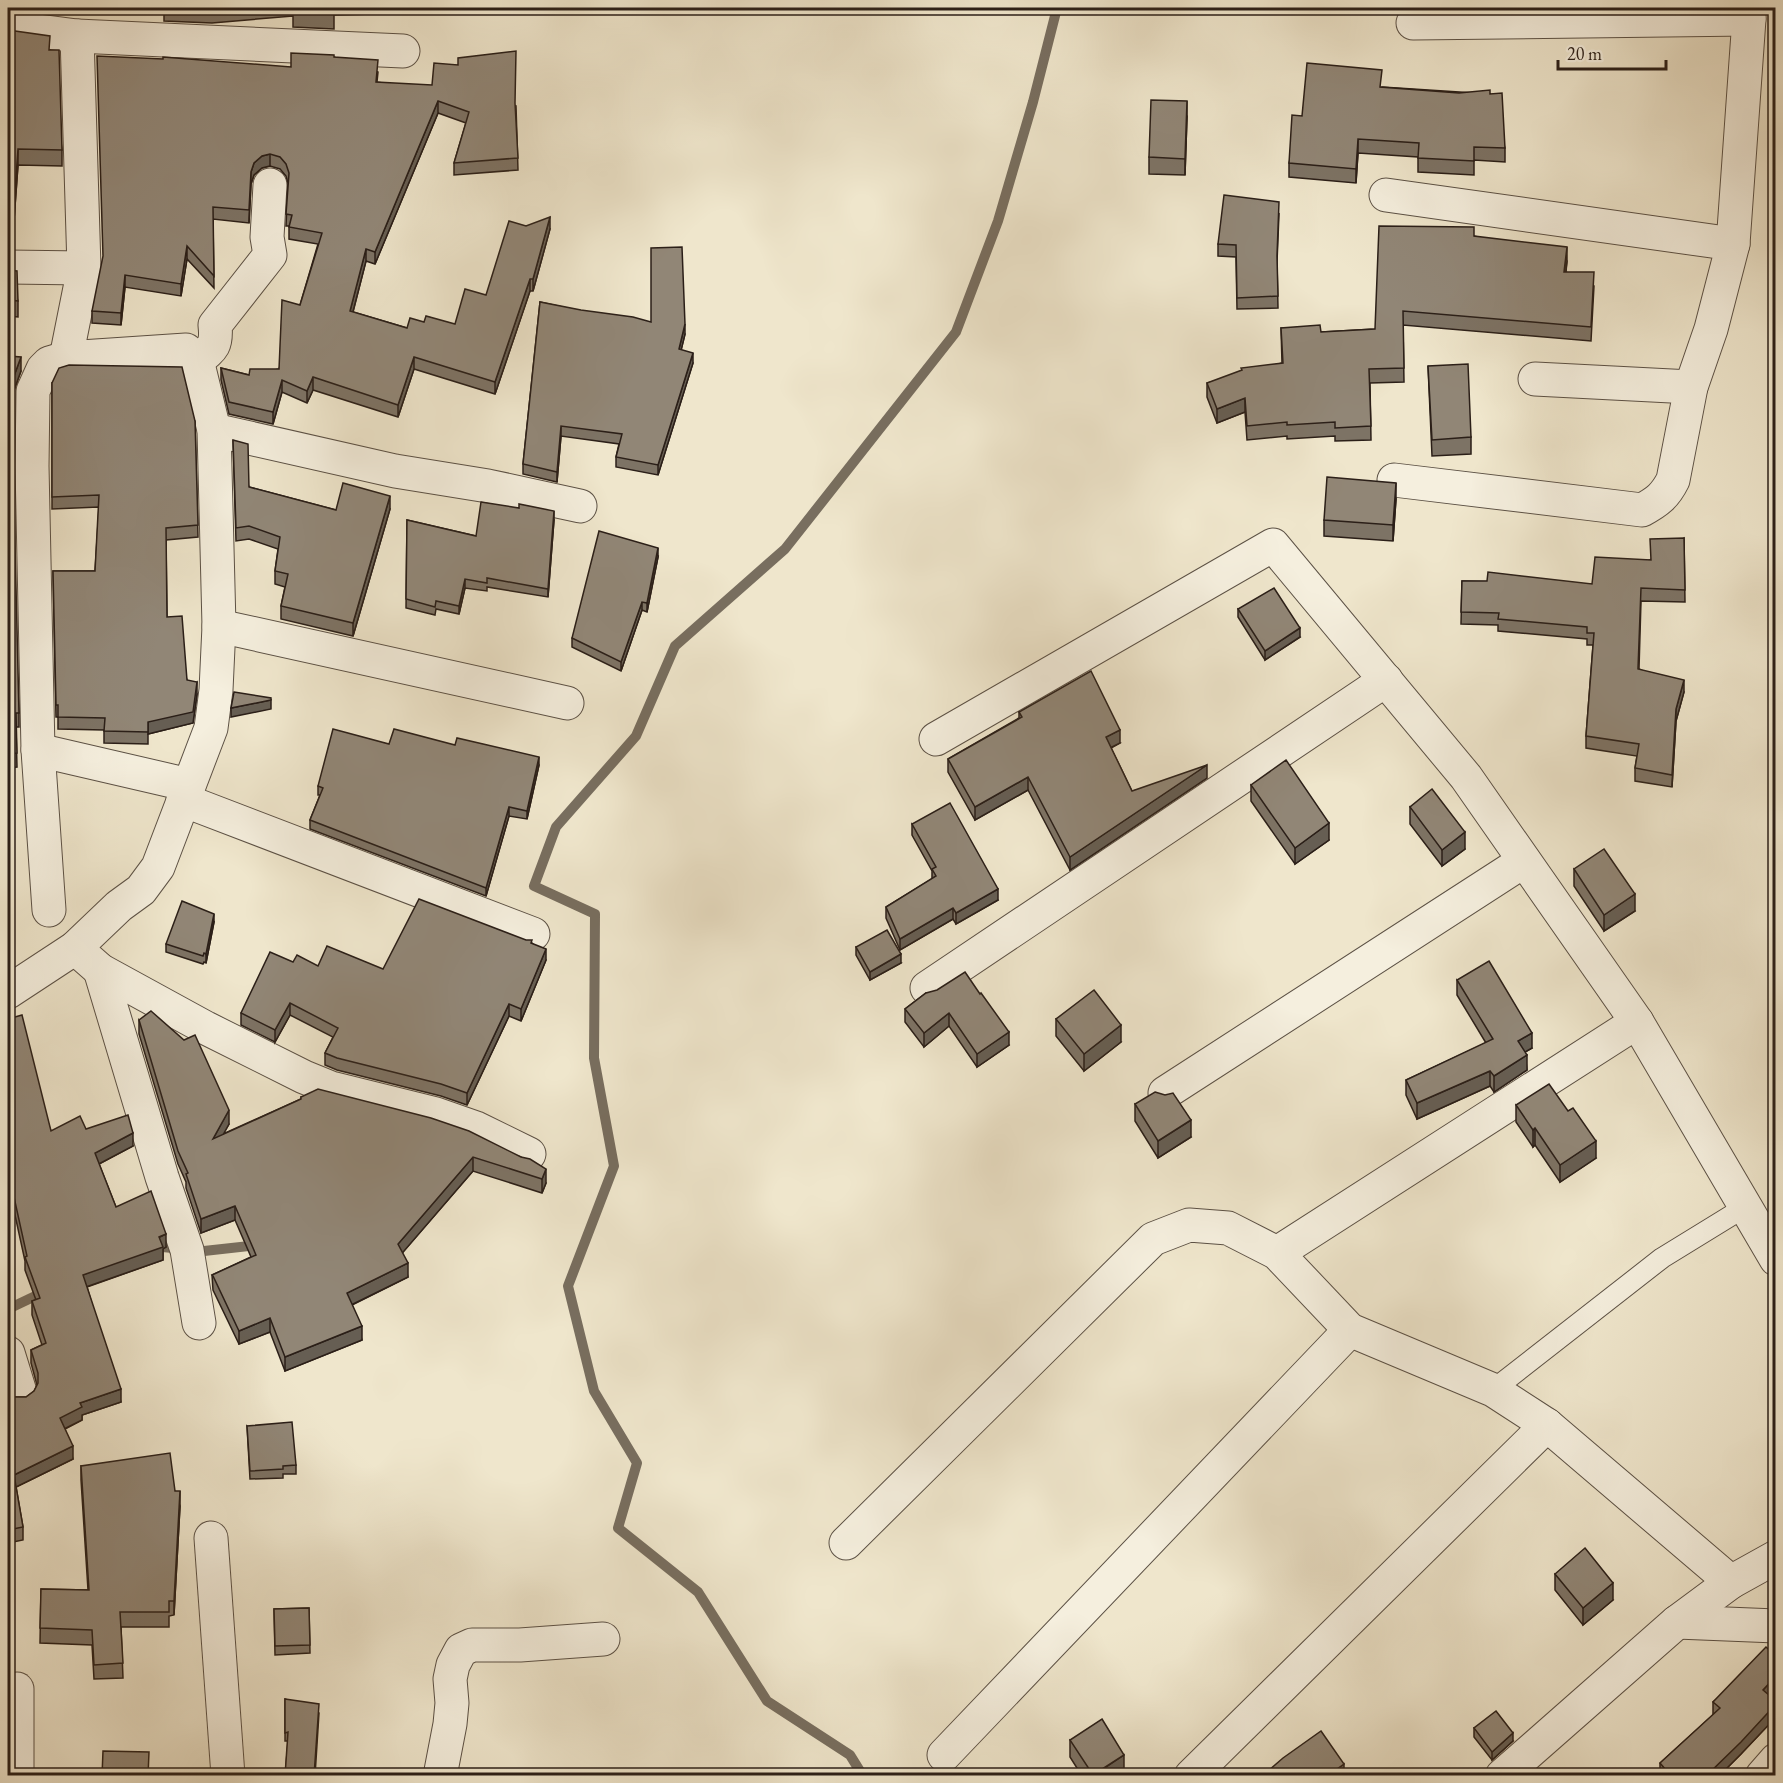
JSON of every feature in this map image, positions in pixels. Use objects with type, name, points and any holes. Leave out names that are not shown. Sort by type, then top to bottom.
[{"type":"street","points":[[1394,480],[1642,510],[1659,501],[1667,491],[1673,480],[1691,387],[1711,329],[1733,244],[1749,13],[1413,22]]},
{"type":"street","points":[[8,27],[78,36],[403,51]]},
{"type":"street","points":[[66,358],[84,268],[78,36]]},
{"type":"street","points":[[197,360],[213,348],[216,339],[215,325],[270,255],[267,237],[270,185]]},
{"type":"street","points":[[1386,195],[1733,244]]},
{"type":"street","points":[[8,267],[84,268]]},
{"type":"street","points":[[8,992],[75,948],[119,906],[141,890],[150,879],[158,867],[211,728],[216,690],[219,626],[214,430],[197,360],[186,350],[66,358],[49,363],[43,369],[33,392],[32,466],[38,750],[49,910]]},
{"type":"street","points":[[1534,379],[1691,387]]},
{"type":"street","points":[[214,430],[395,471],[488,486],[580,506]]},
{"type":"street","points":[[936,739],[1273,545],[1466,777],[1637,1022],[1776,1259]]},
{"type":"street","points":[[219,626],[567,704]]},
{"type":"street","points":[[927,988],[1386,680]]},
{"type":"street","points":[[38,750],[186,792],[534,934]]},
{"type":"street","points":[[1165,1093],[1524,861]]},
{"type":"street","points":[[75,948],[100,970],[206,1028],[304,1077],[331,1088],[436,1114],[476,1128],[529,1154]]},
{"type":"street","points":[[100,970],[162,1177],[187,1250],[199,1323]]},
{"type":"street","points":[[1277,1252],[1637,1022]]},
{"type":"street","points":[[846,1543],[1153,1239],[1189,1225],[1228,1228],[1277,1252],[1350,1330],[1493,1390],[1548,1425],[1731,1582]]},
{"type":"street","points":[[944,1755],[1350,1330]]},
{"type":"street","points":[[8,1353],[20,1392]]},
{"type":"street","points":[[1191,1776],[1548,1425]]},
{"type":"street","points":[[211,1538],[228,1776]]},
{"type":"street","points":[[1502,1776],[1677,1622],[1731,1582],[1776,1557]]},
{"type":"street","points":[[1677,1622],[1776,1626]]},
{"type":"street","points":[[440,1776],[450,1724],[452,1703],[450,1679],[453,1665],[462,1650],[472,1645],[520,1645],[603,1639]]},
{"type":"street","points":[[17,1689],[17,1776]]},
{"type":"street","points":[[1762,1776],[1776,1760]]},
{"type":"lane","points":[[1493,1390],[1662,1258],[1745,1207]]},
{"type":"building","points":[[334,8],[334,11],[293,9]]},
{"type":"building","points":[[8,30],[50,36],[49,50],[59,50],[62,150],[18,149],[12,233],[8,234]]},
{"type":"building","points":[[516,51],[515,103],[518,158],[454,163],[469,112],[438,101],[375,252],[366,249],[350,311],[407,328],[410,318],[424,322],[426,316],[455,324],[465,289],[486,295],[509,221],[526,226],[550,217],[533,279],[530,279],[495,382],[414,357],[398,405],[313,377],[307,391],[282,380],[273,412],[229,402],[221,368],[249,375],[250,369],[279,369],[282,300],[300,305],[322,233],[289,227],[292,215],[286,214],[289,173],[280,157],[270,154],[262,156],[254,163],[251,172],[249,210],[213,207],[214,276],[187,246],[181,284],[125,275],[121,313],[92,311],[103,256],[97,56],[163,59],[163,57],[291,67],[291,53],[334,55],[334,57],[378,60],[376,82],[432,85],[434,63],[458,65],[458,58]]},
{"type":"building","points":[[1307,63],[1382,70],[1380,87],[1459,93],[1490,90],[1490,94],[1502,93],[1505,148],[1474,147],[1474,161],[1418,158],[1419,143],[1358,139],[1356,169],[1289,163],[1292,115],[1302,116]]},
{"type":"building","points":[[1151,100],[1187,101],[1185,159],[1149,157]]},
{"type":"building","points":[[1224,195],[1279,202],[1278,296],[1237,298],[1236,245],[1218,244]]},
{"type":"building","points":[[1379,226],[1474,227],[1474,236],[1567,247],[1564,272],[1594,272],[1591,327],[1403,311],[1404,368],[1369,369],[1371,426],[1335,428],[1335,422],[1287,425],[1287,422],[1247,426],[1245,398],[1217,409],[1207,383],[1242,370],[1241,368],[1283,363],[1281,328],[1320,325],[1321,332],[1375,329]]},
{"type":"building","points":[[682,247],[685,324],[679,349],[693,353],[658,465],[616,457],[622,434],[561,426],[557,472],[523,464],[540,302],[651,322],[651,248]]},
{"type":"building","points":[[8,270],[17,271],[18,301],[8,300]]},
{"type":"building","points":[[8,356],[21,357],[14,376],[14,401],[8,402]]},
{"type":"building","points":[[1468,364],[1471,437],[1432,440],[1428,366]]},
{"type":"building","points":[[69,365],[182,367],[195,421],[198,525],[166,528],[167,617],[182,616],[187,680],[197,682],[193,712],[148,722],[148,732],[104,731],[105,718],[58,717],[53,571],[95,571],[99,495],[52,497],[52,383],[59,368]]},
{"type":"building","points":[[233,440],[248,444],[249,487],[336,510],[343,483],[390,496],[353,623],[281,606],[288,574],[275,571],[280,537],[249,526],[236,528]]},
{"type":"building","points":[[13,460],[19,713],[16,713],[17,753],[8,754],[8,461]]},
{"type":"building","points":[[1327,477],[1396,483],[1393,525],[1324,520]]},
{"type":"building","points":[[481,502],[519,508],[519,504],[554,511],[548,589],[487,578],[487,583],[465,579],[459,606],[436,601],[435,607],[406,599],[407,520],[476,536]]},
{"type":"building","points":[[599,531],[658,548],[647,603],[642,602],[621,662],[572,638]]},
{"type":"building","points":[[1684,538],[1685,590],[1641,588],[1638,669],[1684,680],[1676,709],[1672,775],[1635,768],[1639,744],[1586,736],[1594,633],[1587,633],[1587,627],[1498,619],[1499,613],[1461,612],[1462,581],[1487,581],[1488,572],[1592,584],[1595,557],[1651,560],[1650,539]]},
{"type":"building","points":[[1274,588],[1300,628],[1265,651],[1238,609]]},
{"type":"building","points":[[1091,671],[1120,730],[1106,737],[1132,791],[1207,765],[1070,857],[1028,777],[975,807],[948,759],[1022,717],[1019,712]]},
{"type":"building","points":[[234,692],[271,698],[271,700],[231,708]]},
{"type":"building","points":[[333,729],[389,744],[394,729],[455,745],[457,738],[539,757],[527,811],[509,807],[486,888],[310,820],[323,788],[318,786]]},
{"type":"building","points":[[1286,760],[1329,823],[1295,848],[1251,785]]},
{"type":"building","points":[[1432,789],[1465,832],[1442,850],[1410,807]]},
{"type":"building","points":[[950,803],[998,889],[956,913],[953,908],[900,939],[886,907],[936,876],[932,869],[936,867],[912,824]]},
{"type":"building","points":[[1604,849],[1635,894],[1604,915],[1574,869]]},
{"type":"building","points":[[419,899],[526,940],[532,940],[531,943],[546,949],[521,1009],[509,1004],[467,1093],[325,1053],[338,1028],[290,1003],[275,1030],[241,1013],[270,952],[293,962],[297,955],[318,966],[327,946],[383,969]]},
{"type":"building","points":[[182,901],[214,914],[206,954],[204,953],[203,956],[166,944]]},
{"type":"building","points":[[887,930],[901,954],[870,972],[856,947]]},
{"type":"building","points":[[1489,961],[1532,1033],[1518,1041],[1527,1055],[1494,1076],[1490,1071],[1417,1103],[1406,1080],[1493,1039],[1457,980]]},
{"type":"building","points":[[965,972],[1009,1032],[977,1054],[949,1013],[924,1033],[905,1009],[926,993],[937,990]]},
{"type":"building","points":[[1094,990],[1121,1025],[1084,1054],[1056,1019]]},
{"type":"building","points":[[151,1011],[184,1040],[195,1035],[229,1110],[213,1139],[318,1089],[431,1118],[469,1131],[521,1157],[530,1159],[546,1169],[542,1179],[473,1157],[398,1244],[408,1263],[347,1293],[362,1326],[285,1357],[270,1318],[239,1331],[212,1275],[256,1255],[235,1206],[201,1219],[139,1020]]},
{"type":"building","points":[[22,1015],[51,1131],[80,1116],[86,1129],[128,1115],[133,1133],[95,1153],[116,1207],[151,1191],[166,1234],[159,1237],[163,1247],[83,1275],[121,1389],[80,1403],[82,1407],[60,1418],[73,1446],[14,1475],[23,1527],[8,1530],[8,1393],[15,1397],[26,1397],[34,1391],[38,1383],[38,1373],[31,1350],[46,1343],[32,1301],[40,1298],[25,1257],[27,1256],[8,1170],[8,1019]]},
{"type":"building","points":[[1549,1084],[1568,1111],[1573,1108],[1596,1141],[1560,1165],[1516,1105]]},
{"type":"building","points":[[1155,1092],[1165,1095],[1173,1093],[1191,1120],[1158,1141],[1135,1104]]},
{"type":"building","points":[[292,1422],[296,1465],[283,1466],[283,1469],[250,1471],[247,1426]]},
{"type":"building","points":[[170,1453],[175,1491],[180,1491],[174,1601],[169,1601],[169,1612],[120,1612],[123,1663],[94,1665],[92,1630],[40,1628],[41,1589],[89,1590],[81,1466]]},
{"type":"building","points":[[1585,1548],[1613,1583],[1583,1608],[1555,1574]]},
{"type":"building","points":[[309,1608],[310,1645],[275,1646],[274,1609]]},
{"type":"building","points":[[1766,1647],[1776,1656],[1776,1676],[1763,1690],[1776,1701],[1776,1704],[1706,1776],[1671,1776],[1660,1763],[1720,1708],[1713,1702]]},
{"type":"building","points":[[285,1699],[319,1704],[314,1776],[285,1776],[288,1732],[285,1733]]},
{"type":"building","points":[[1496,1711],[1513,1733],[1492,1752],[1474,1728]]},
{"type":"building","points":[[1102,1719],[1124,1755],[1093,1775],[1070,1740]]},
{"type":"building","points":[[1321,1731],[1344,1764],[1327,1776],[1262,1776],[1283,1758]]},
{"type":"building","points":[[103,1751],[149,1752],[148,1776],[102,1776]]},
{"type":"waterway","points":[[863,1776],[850,1755],[767,1701],[698,1592],[618,1528],[637,1463],[594,1391],[568,1286],[614,1166],[594,1058],[595,914],[534,886],[556,827],[636,736],[675,646],[785,549],[956,332],[998,221],[1033,102],[1057,8]]},
{"type":"waterway","points":[[152,1246],[204,1251],[259,1245]]},
{"type":"waterway","points":[[8,1309],[48,1290]]}]
